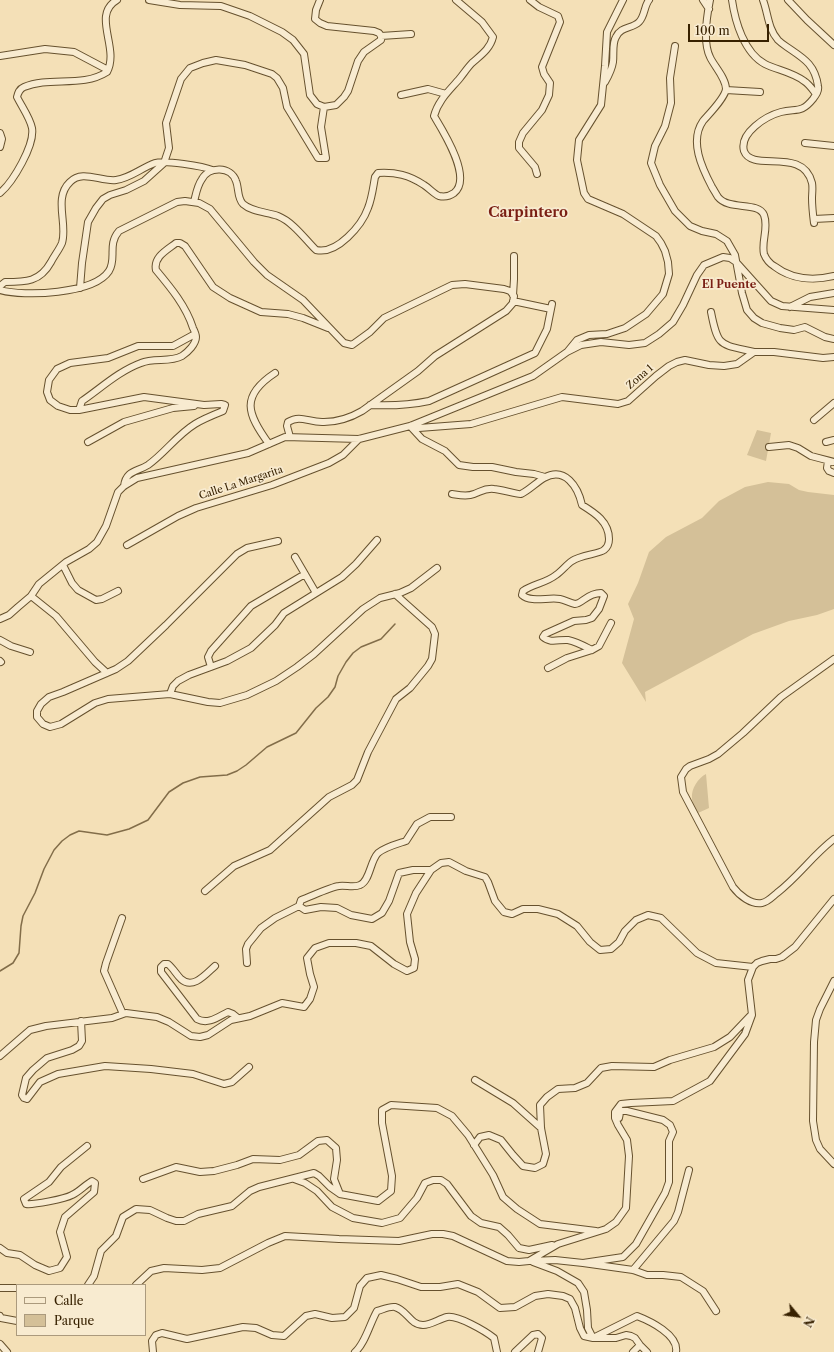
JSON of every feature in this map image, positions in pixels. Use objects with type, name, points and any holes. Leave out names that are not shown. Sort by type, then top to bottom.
[{"type":"street","points":[[0,193],[9,185],[16,175],[25,156],[32,135],[32,126],[17,97],[18,92],[23,88],[39,84],[92,79],[102,75],[108,70],[111,62],[111,53],[106,17],[111,4],[117,0]]},
{"type":"street","points":[[149,0],[180,5],[221,6],[250,16],[282,32],[293,40],[304,54],[310,95],[317,104],[324,108],[336,105],[348,91],[358,61],[364,52],[381,40],[381,36]]},
{"type":"street","points":[[320,0],[316,10],[315,19],[326,26],[374,31],[379,33],[381,36],[411,34]]},
{"type":"street","points":[[194,202],[202,178],[212,170],[225,170],[236,180],[240,199],[243,204],[252,209],[278,216],[288,222],[316,250],[321,252],[338,246],[358,227],[368,209],[375,177],[378,173],[389,172],[413,178],[439,196],[448,196],[456,191],[459,185],[460,177],[454,150],[434,116],[440,101],[471,64],[491,45],[493,37],[482,22],[456,0]]},
{"type":"street","points":[[530,0],[539,7],[558,16],[560,22],[542,67],[544,74],[550,83],[549,95],[542,110],[523,133],[519,142],[519,148],[535,167],[537,174]]},
{"type":"street","points":[[567,352],[577,340],[589,336],[607,334],[625,328],[646,314],[663,294],[669,274],[665,251],[656,236],[622,214],[588,199],[584,193],[577,160],[580,140],[601,106],[607,32],[623,0]]},
{"type":"street","points":[[603,85],[610,74],[613,62],[615,38],[621,30],[638,24],[644,15],[646,3],[649,0]]},
{"type":"street","points":[[703,0],[709,10]]},
{"type":"street","points":[[710,0],[706,43],[709,55],[724,82],[726,90],[722,99],[702,123],[698,132],[697,147],[702,170],[719,198],[730,205],[757,208],[763,214],[766,224],[764,247],[768,262],[779,270],[793,276],[806,279],[828,278],[834,276]]},
{"type":"street","points":[[732,0],[734,16],[745,42],[755,57],[764,64],[792,74],[805,81],[816,94]]},
{"type":"street","points":[[763,0],[771,28],[778,40],[812,66],[816,76],[818,88],[816,94],[806,108],[780,112],[759,122],[746,137],[744,151],[749,157],[755,160],[794,163],[806,170],[812,183],[814,221],[834,218]]},
{"type":"street","points":[[788,0],[834,45]]},
{"type":"street","points":[[675,46],[670,78],[671,103],[665,126],[655,146],[651,163],[660,185],[675,211],[690,226],[702,231],[716,234],[728,241],[735,255],[747,310],[754,318],[762,323],[780,328],[794,330],[805,328],[834,339]]},
{"type":"street","points":[[0,56],[45,49],[74,52],[108,70]]},
{"type":"street","points":[[80,288],[88,222],[96,208],[103,200],[110,195],[126,190],[144,181],[164,163],[169,148],[166,123],[181,79],[190,68],[216,60],[245,65],[272,74],[277,78],[283,88],[287,107],[318,158],[326,158],[321,127],[324,108]]},
{"type":"street","points":[[401,95],[428,89],[446,94]]},
{"type":"street","points":[[726,90],[760,92]]},
{"type":"street","points":[[0,133],[2,139],[0,147]]},
{"type":"street","points":[[804,143],[834,146]]},
{"type":"street","points":[[0,286],[5,282],[23,282],[38,277],[46,271],[62,243],[63,233],[61,200],[64,189],[76,176],[114,181],[123,179],[156,163],[205,167],[212,170]]},
{"type":"street","points":[[0,290],[24,293],[47,293],[80,288],[98,281],[108,273],[112,266],[112,242],[119,231],[177,202],[194,202],[210,209],[254,262],[267,275],[303,300],[344,343],[352,345],[370,332],[384,318],[452,285],[466,284],[504,289],[510,291],[513,298]]},
{"type":"street","points":[[79,410],[82,401],[132,367],[142,362],[170,360],[182,356],[195,342],[196,334],[179,298],[156,270],[155,264],[157,259],[176,243],[185,246],[213,286],[230,298],[261,312],[288,314],[329,328]]},
{"type":"street","points":[[290,437],[287,426],[288,422],[294,418],[322,422],[335,421],[353,416],[418,371],[435,356],[506,311],[513,298],[514,256]]},
{"type":"street","points":[[0,619],[9,615],[31,596],[39,584],[63,565],[89,549],[97,542],[106,526],[118,492],[124,486],[137,478],[248,453],[285,436],[359,439],[410,426],[533,376],[567,352],[581,345],[601,342],[629,345],[645,343],[673,322],[697,275],[704,265],[723,256],[736,262],[771,301],[782,306],[834,310]]},
{"type":"street","points":[[790,307],[810,297],[834,293]]},
{"type":"street","points":[[370,405],[393,406],[430,401],[535,352],[547,329],[552,307],[513,298]]},
{"type":"street","points":[[711,312],[715,332],[718,339],[725,346],[754,352],[780,352],[823,358],[834,357]]},
{"type":"street","points":[[196,334],[173,346],[138,346],[108,358],[70,363],[57,369],[49,380],[47,392],[50,400],[58,406],[70,410],[79,410],[144,397],[204,405]]},
{"type":"street","name":"Zona 1","points":[[410,426],[419,428],[471,424],[562,397],[618,404],[628,401],[656,376],[676,362],[685,360],[708,365],[737,364],[754,352]]},
{"type":"street","points":[[269,444],[257,427],[252,414],[251,402],[254,391],[275,373]]},
{"type":"street","points":[[88,442],[124,422],[173,408],[221,404],[225,405],[223,411],[191,426],[148,465],[128,474],[124,486]]},
{"type":"street","points":[[814,420],[834,404]]},
{"type":"street","points":[[410,426],[422,439],[445,451],[459,465],[492,467],[545,477]]},
{"type":"street","name":"Calle La Margarita","points":[[127,545],[178,516],[196,508],[272,485],[329,463],[343,456],[359,439]]},
{"type":"street","points":[[826,442],[834,440]]},
{"type":"street","points":[[769,447],[789,445],[798,448],[811,456],[831,462],[827,468],[829,471],[834,473]]},
{"type":"street","points":[[452,494],[473,495],[482,489],[504,490],[521,494],[545,477],[553,474],[561,475],[575,486],[580,495],[582,504],[602,520],[609,531],[609,544],[604,550],[587,554],[573,560],[556,575],[528,587],[523,591],[522,595],[526,598],[532,599],[560,599],[575,604],[581,602],[585,597],[594,593],[601,593],[604,596],[599,609],[592,618],[574,621],[545,634],[543,638],[552,641],[566,640],[579,643],[592,650]]},
{"type":"street","points":[[170,694],[173,686],[178,681],[189,675],[227,661],[251,648],[275,625],[284,613],[342,577],[356,564],[377,540]]},
{"type":"street","points":[[278,541],[247,548],[237,554],[128,661],[107,673],[63,692],[49,696],[41,704],[37,711],[37,717],[43,724],[50,727],[61,724],[95,703],[108,699],[170,694],[220,703],[247,695],[276,681],[297,667],[319,650],[363,609],[380,598],[411,588],[437,568]]},
{"type":"street","points":[[295,557],[316,593]]},
{"type":"street","points":[[63,565],[72,583],[78,590],[96,600],[102,599],[118,591]]},
{"type":"street","points":[[211,667],[208,657],[211,651],[251,606],[305,574]]},
{"type":"street","points":[[205,891],[234,866],[270,850],[329,797],[352,785],[357,780],[368,752],[396,699],[410,688],[432,659],[435,634],[432,626],[395,594]]},
{"type":"street","points":[[31,596],[56,616],[95,662],[107,673]]},
{"type":"street","points":[[548,668],[567,658],[592,650],[599,646],[611,624]]},
{"type":"street","points":[[0,640],[11,646],[30,652]]},
{"type":"street","points":[[834,659],[781,697],[743,733],[718,754],[686,769],[682,773],[681,781],[683,792],[733,887],[752,902],[760,903],[768,901],[789,884],[825,847],[834,840]]},
{"type":"street","points":[[247,963],[246,949],[248,944],[261,928],[275,918],[299,906],[301,900],[338,886],[356,887],[361,885],[365,881],[370,866],[377,854],[406,841],[417,824],[430,817],[451,818]]},
{"type":"street","points":[[0,1056],[30,1030],[46,1026],[106,1019],[126,1013],[157,1017],[169,1022],[191,1036],[200,1037],[208,1036],[231,1020],[250,1016],[282,1002],[304,1007],[310,999],[314,987],[307,958],[315,948],[329,943],[356,942],[371,946],[394,964],[407,971],[414,968],[415,959],[410,942],[407,914],[416,893],[431,870],[441,863],[449,862],[466,871],[480,874],[485,877],[495,902],[504,912],[512,914],[524,909],[538,909],[558,914],[577,926],[590,942],[600,950],[611,949],[619,942],[625,931],[636,920],[648,915],[660,918],[697,953],[716,964],[753,967]]},
{"type":"street","points":[[299,906],[305,910],[321,907],[336,908],[351,915],[372,919],[382,913],[389,901],[399,873],[413,870],[431,870]]},
{"type":"street","points":[[294,1179],[305,1183],[317,1191],[332,1207],[353,1218],[382,1223],[400,1218],[417,1198],[425,1183],[433,1180],[441,1180],[447,1184],[471,1216],[481,1223],[498,1226],[519,1248],[529,1250],[558,1244],[606,1228],[616,1222],[626,1208],[629,1156],[627,1140],[615,1118],[615,1112],[621,1104],[673,1101],[710,1081],[745,1034],[752,1015],[748,980],[753,967],[762,961],[782,957],[795,947],[834,898]]},
{"type":"street","points":[[122,918],[104,971],[123,1014]]},
{"type":"street","points":[[216,966],[195,983],[182,980],[168,964],[164,964],[161,967],[161,972],[197,1019],[202,1022],[208,1022],[228,1012],[234,1014],[238,1018]]},
{"type":"street","points":[[834,981],[816,1020],[814,1042],[813,1121],[814,1135],[820,1149],[834,1164]]},
{"type":"street","points":[[474,1145],[480,1137],[489,1135],[501,1140],[523,1166],[535,1168],[543,1164],[546,1154],[541,1128],[540,1105],[547,1097],[558,1089],[575,1088],[587,1083],[601,1068],[612,1066],[654,1067],[670,1060],[714,1047],[730,1037],[752,1015]]},
{"type":"street","points":[[81,1021],[82,1041],[79,1046],[72,1050],[47,1058],[33,1070],[26,1078],[22,1095],[24,1098],[27,1098],[40,1082],[58,1074],[105,1066],[193,1074],[224,1084],[232,1082],[249,1067]]},
{"type":"street","points":[[475,1080],[513,1103],[541,1128]]},
{"type":"street","points":[[89,1284],[94,1276],[101,1251],[116,1236],[121,1227],[123,1217],[136,1209],[150,1210],[176,1221],[184,1221],[198,1214],[232,1206],[250,1191],[259,1187],[314,1173],[319,1176],[330,1188],[340,1194],[378,1202],[391,1191],[392,1176],[382,1123],[382,1110],[391,1105],[437,1108],[452,1116],[474,1145],[493,1175],[503,1197],[516,1209],[540,1224],[598,1231]]},
{"type":"street","points":[[583,1263],[623,1257],[632,1250],[665,1193],[669,1182],[669,1141],[673,1132],[670,1125],[663,1120],[622,1110],[619,1118]]},
{"type":"street","points":[[143,1180],[176,1167],[200,1172],[214,1171],[253,1159],[280,1160],[299,1155],[318,1141],[328,1140],[336,1148],[337,1160],[334,1179],[340,1194]]},
{"type":"street","points":[[0,1248],[6,1253],[20,1255],[35,1265],[49,1271],[60,1268],[67,1257],[60,1232],[65,1217],[94,1192],[95,1183],[92,1181],[72,1195],[30,1205],[26,1204],[24,1199],[50,1182],[61,1167],[88,1146]]},
{"type":"street","points":[[633,1270],[674,1221],[678,1212],[689,1170]]},
{"type":"street","points":[[137,1284],[151,1271],[164,1268],[202,1270],[220,1268],[268,1243],[285,1236],[399,1241],[432,1234],[443,1234],[453,1236],[508,1261],[519,1262],[555,1260],[633,1270],[647,1275],[681,1276],[703,1291],[716,1312]]},
{"type":"street","points":[[530,1261],[558,1244]]},
{"type":"street","points":[[530,1261],[557,1271],[578,1283],[584,1292],[588,1328],[594,1338]]},
{"type":"street","points":[[153,1352],[152,1341],[156,1335],[162,1333],[187,1339],[243,1327],[256,1328],[272,1335],[284,1336],[306,1316],[315,1314],[332,1318],[345,1317],[354,1308],[360,1286],[367,1278],[382,1275],[421,1287],[440,1288],[458,1284],[478,1292],[500,1308],[515,1307],[535,1296],[548,1294],[563,1296],[570,1300],[575,1308],[580,1328],[584,1336],[594,1338],[616,1338],[626,1335],[631,1336],[635,1338],[647,1352]]},
{"type":"street","points":[[0,1288],[16,1288]]},
{"type":"street","points":[[355,1352],[362,1344],[370,1323],[377,1311],[395,1307],[413,1322],[423,1325],[449,1316],[470,1323],[486,1331],[494,1338],[497,1352]]},
{"type":"street","points":[[594,1338],[637,1316],[652,1322],[673,1339],[677,1348],[676,1352]]},
{"type":"street","points":[[0,1319],[16,1321]]},
{"type":"street","points":[[515,1352],[533,1334],[538,1334],[542,1338],[538,1352]]},
{"type":"street","points":[[0,1344],[7,1352]]},
{"type":"street","points":[[633,1352],[640,1345]]},
{"type":"green space","points":[[757,430],[771,433],[766,461],[747,455]]},
{"type":"green space","points":[[768,482],[789,484],[799,490],[834,495],[834,609],[817,615],[789,621],[753,634],[645,692],[646,702],[622,663],[634,619],[628,604],[638,583],[649,552],[666,537],[702,518],[719,501],[745,487]]},
{"type":"green space","points":[[706,774],[709,808],[698,813],[693,802],[692,795],[698,781]]},
{"type":"waterway","points":[[0,971],[13,963],[19,953],[23,916],[35,893],[44,869],[54,850],[62,841],[79,831],[107,835],[129,829],[148,820],[169,792],[183,783],[200,777],[227,775],[237,771],[267,747],[296,733],[316,708],[328,697],[335,687],[338,676],[353,653],[361,647],[381,639],[395,624]]},
{"type":"district","name":"Carpintero","points":[[528,213]]},
{"type":"district","name":"El Puente","points":[[729,285]]}]
